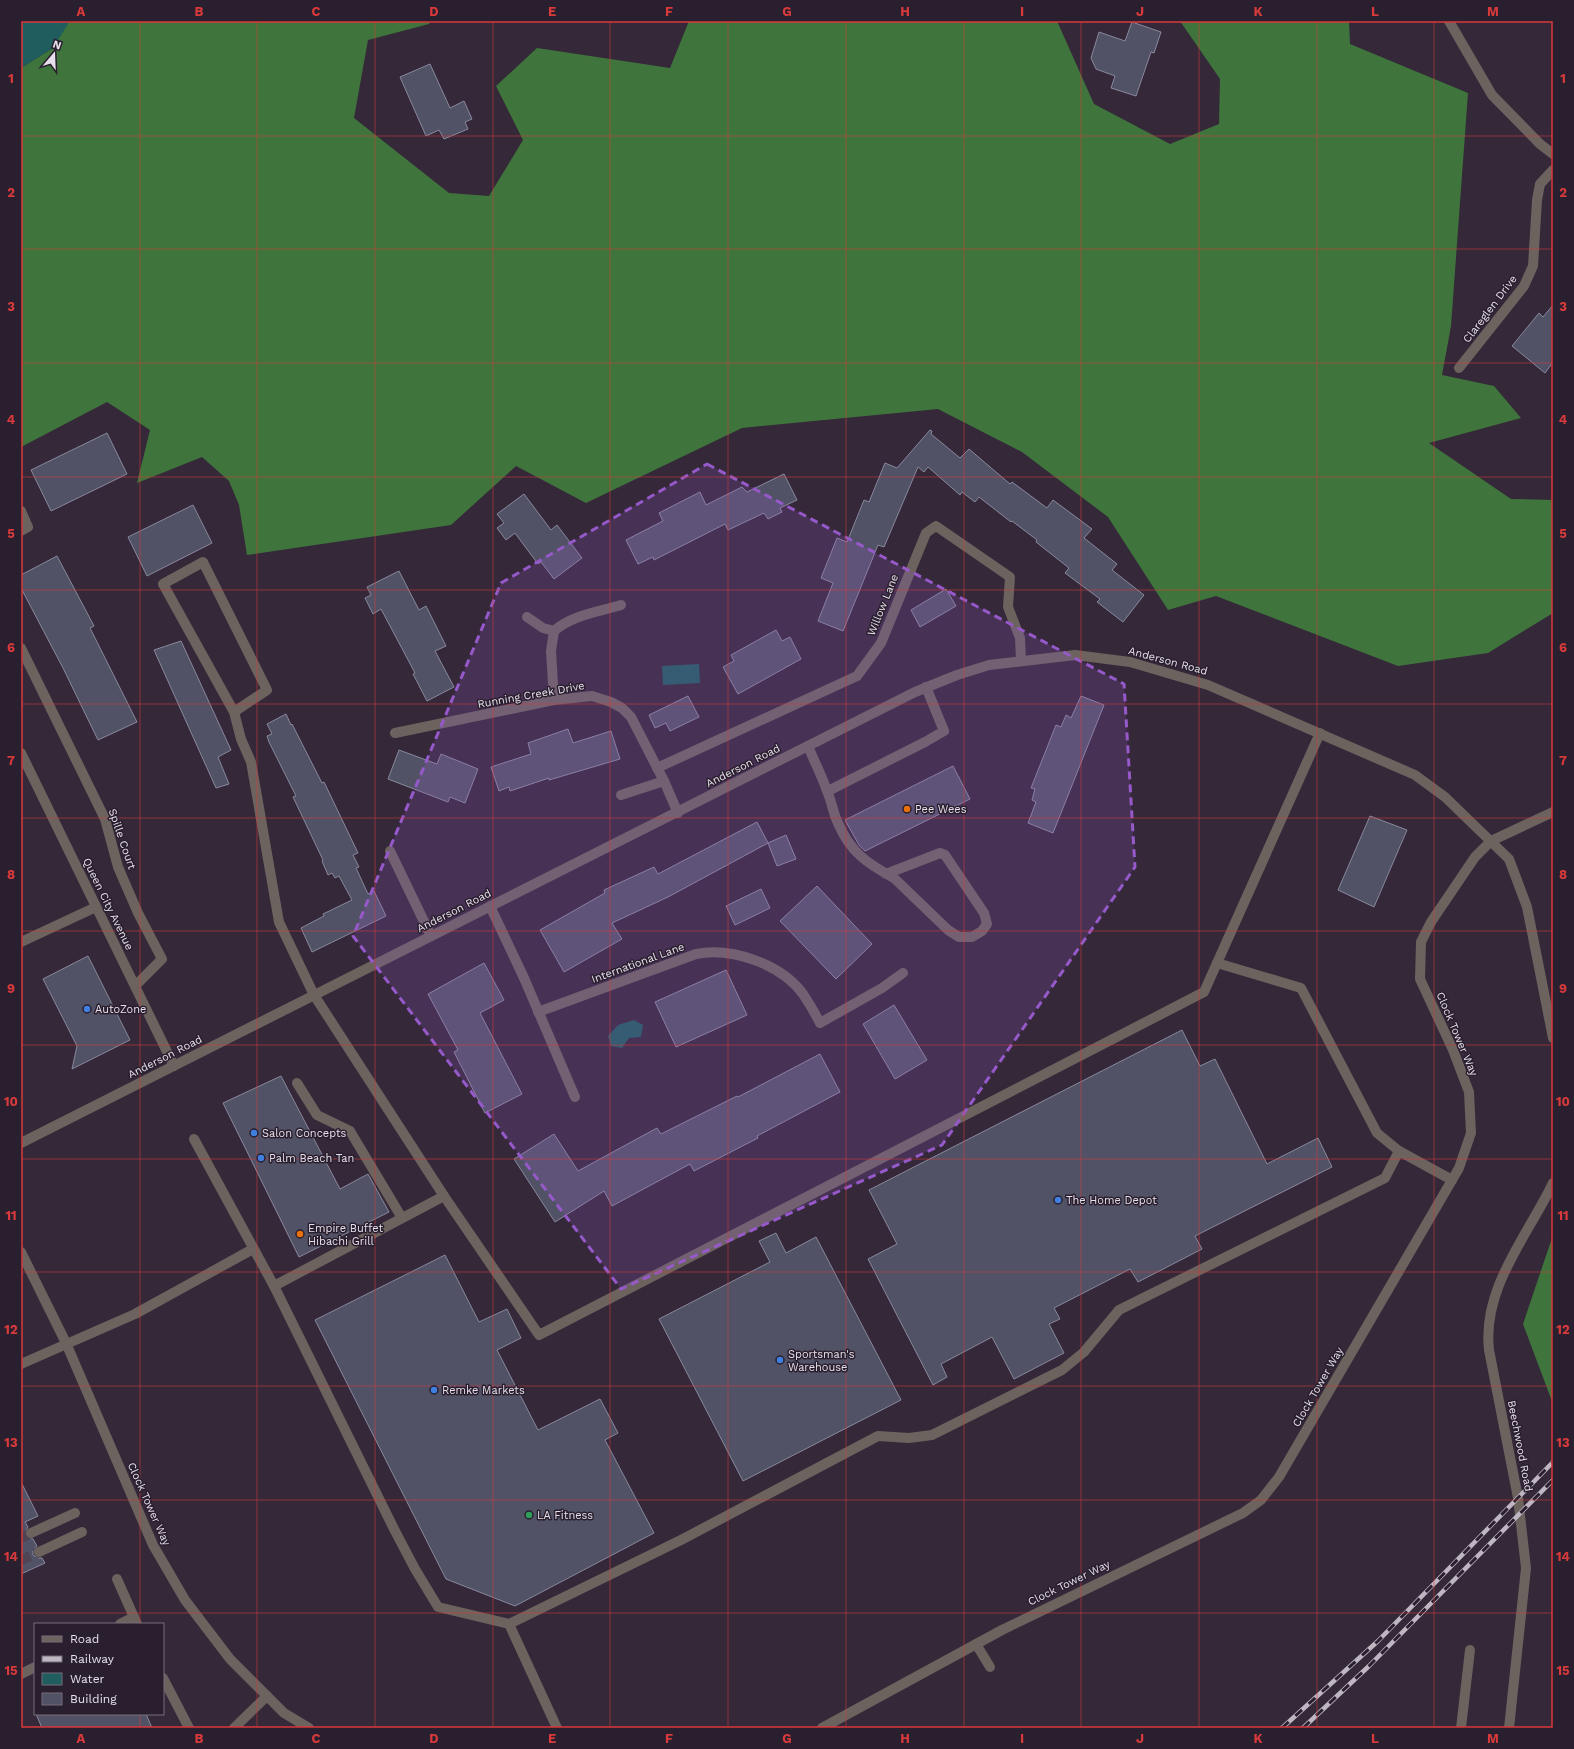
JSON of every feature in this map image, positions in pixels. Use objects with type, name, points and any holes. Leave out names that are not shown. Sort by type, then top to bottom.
[{"type":"street","points":[[1449,21],[1492,95],[1540,144],[1553,154]]},
{"type":"street","name":"Clareglen Drive","points":[[1459,368],[1524,286],[1533,266],[1537,200],[1540,184],[1553,170]]},
{"type":"street","points":[[21,512],[28,528],[21,531]]},
{"type":"street","name":"Willow Lane","points":[[657,768],[857,676],[881,644],[926,532],[936,526],[1010,577],[1008,607],[1020,638],[1021,661]]},
{"type":"street","points":[[234,712],[267,690],[203,562],[163,584],[234,712],[241,739],[251,762],[279,922],[314,995],[444,1196],[539,1335],[1204,992],[1320,733]]},
{"type":"street","points":[[554,700],[551,651],[554,631],[562,624],[571,620],[621,605]]},
{"type":"street","points":[[527,617],[543,628],[554,631]]},
{"type":"street","name":"Spille Court","points":[[21,648],[105,819],[118,866],[138,913],[162,959],[135,986]]},
{"type":"street","name":"Anderson Road","points":[[21,1143],[490,906],[678,813],[808,746],[956,674],[982,667],[1075,655],[1130,662],[1208,684],[1416,775],[1445,797],[1491,840]]},
{"type":"street","points":[[828,791],[873,769],[944,730],[926,688]]},
{"type":"street","name":"Running Creek Drive","points":[[395,733],[554,700],[592,696],[611,702],[622,708],[631,717],[664,781],[678,813]]},
{"type":"street","points":[[808,746],[828,791],[838,823],[848,843],[866,862],[886,874],[894,878],[948,930],[960,937],[972,937],[982,931],[987,924],[984,913],[945,855],[940,853],[886,874]]},
{"type":"street","name":"Queen City Avenue","points":[[21,753],[174,1066]]},
{"type":"street","points":[[621,795],[664,781]]},
{"type":"street","points":[[1553,812],[1491,840],[1509,859],[1528,907],[1553,1038]]},
{"type":"street","name":"Clock Tower Way","points":[[822,1728],[1002,1630],[1243,1513],[1261,1500],[1279,1477],[1459,1168],[1471,1133],[1469,1092],[1453,1050],[1420,979],[1421,942],[1431,922],[1470,864],[1491,840]]},
{"type":"street","points":[[390,852],[431,936]]},
{"type":"street","points":[[490,906],[524,978],[576,1097]]},
{"type":"street","points":[[21,942],[96,907]]},
{"type":"street","name":"International Lane","points":[[538,1012],[696,954],[710,951],[744,956],[763,963],[791,981],[803,994],[820,1023],[882,988],[903,973]]},
{"type":"street","points":[[1217,963],[1301,988],[1377,1133],[1399,1151],[1452,1180]]},
{"type":"street","points":[[297,1082],[317,1115],[350,1131],[402,1218]]},
{"type":"street","points":[[194,1139],[274,1286],[415,1569],[438,1607],[510,1624],[681,1540],[878,1436],[909,1438],[932,1435],[1062,1370],[1084,1352],[1119,1310],[1384,1178],[1399,1151]]},
{"type":"street","name":"Beechwood Road","points":[[1509,1728],[1526,1568],[1521,1513],[1487,1334],[1491,1307],[1498,1285],[1553,1183]]},
{"type":"street","points":[[274,1286],[444,1196]]},
{"type":"street","points":[[21,1364],[135,1314],[253,1249]]},
{"type":"street","name":"Clock Tower Way","points":[[21,1252],[66,1343],[153,1545],[186,1600],[230,1659],[284,1713],[309,1728]]},
{"type":"street","points":[[30,1533],[75,1513]]},
{"type":"street","points":[[39,1552],[82,1532]]},
{"type":"street","points":[[117,1579],[136,1620],[124,1623]]},
{"type":"street","points":[[510,1624],[557,1728]]},
{"type":"street","points":[[976,1644],[990,1667]]},
{"type":"street","points":[[1461,1728],[1470,1650]]},
{"type":"street","points":[[21,1674],[34,1668]]},
{"type":"street","points":[[164,1680],[189,1728]]},
{"type":"street","points":[[234,1728],[267,1696]]},
{"type":"highlighted area","points":[[707,464],[1124,684],[1135,867],[942,1145],[621,1289],[353,936],[501,583]]},
{"type":"green space","points":[[68,21],[430,21],[429,24],[368,40],[354,118],[449,193],[489,196],[523,140],[496,86],[537,48],[670,68],[689,21],[1057,21],[1094,104],[1170,144],[1219,124],[1220,79],[1180,21],[1349,21],[1350,44],[1468,93],[1451,326],[1442,375],[1494,386],[1521,418],[1429,443],[1511,499],[1553,500],[1553,613],[1488,653],[1398,666],[1216,596],[1168,610],[1108,517],[1022,452],[938,409],[742,428],[586,503],[516,466],[451,525],[247,555],[239,505],[229,481],[202,457],[137,483],[150,430],[107,402],[21,447],[21,68],[53,48]]},
{"type":"green space","points":[[1553,1235],[1553,1404],[1523,1324]]},
{"type":"water","points":[[21,21],[68,21],[68,24],[53,48],[21,68]]},
{"type":"water","points":[[699,664],[700,683],[663,685],[662,666]]},
{"type":"water","points":[[634,1020],[643,1025],[641,1037],[629,1038],[622,1048],[611,1046],[608,1036],[618,1025]]},
{"type":"building","points":[[1132,22],[1161,32],[1154,53],[1151,52],[1136,96],[1111,88],[1115,76],[1096,69],[1091,58],[1099,32],[1125,41]]},
{"type":"building","points":[[430,64],[450,108],[464,101],[472,119],[465,122],[468,129],[444,139],[439,130],[426,136],[400,77]]},
{"type":"building","points":[[1553,305],[1553,362],[1545,373],[1512,346],[1539,313],[1543,317]]},
{"type":"building","points":[[930,430],[932,431],[931,434],[960,458],[969,449],[1010,484],[1012,482],[1047,508],[1053,500],[1092,529],[1084,538],[1117,564],[1112,570],[1144,595],[1123,622],[1097,602],[1100,599],[1065,573],[1069,568],[1036,542],[1037,540],[979,497],[975,502],[962,492],[960,495],[928,467],[924,472],[918,467],[884,547],[878,545],[843,631],[818,621],[833,583],[821,578],[837,538],[847,542],[864,500],[869,502],[885,463],[897,468]]},
{"type":"building","points":[[107,433],[127,474],[51,511],[31,470]]},
{"type":"building","points":[[784,474],[797,500],[780,508],[782,512],[768,519],[764,513],[728,530],[725,524],[654,560],[653,557],[638,564],[626,540],[663,521],[659,513],[700,492],[706,505],[742,487],[747,492]]},
{"type":"building","points":[[524,494],[551,530],[557,525],[582,558],[554,579],[541,562],[538,564],[515,533],[506,540],[497,528],[504,523],[497,514]]},
{"type":"building","points":[[193,505],[212,543],[147,576],[128,537]]},
{"type":"building","points":[[57,556],[94,626],[90,628],[137,722],[98,740],[63,668],[21,588],[21,575]]},
{"type":"building","points":[[399,571],[419,610],[426,606],[446,646],[435,651],[454,687],[427,701],[413,674],[415,673],[381,609],[373,614],[365,598],[371,595],[367,587]]},
{"type":"building","points":[[946,589],[956,606],[920,627],[911,610]]},
{"type":"building","points":[[776,630],[782,641],[790,637],[801,659],[738,694],[723,667],[734,661],[731,655]]},
{"type":"building","points":[[181,641],[231,750],[218,757],[229,784],[216,788],[154,650]]},
{"type":"building","points":[[688,696],[699,717],[670,731],[666,723],[655,728],[649,715]]},
{"type":"building","points":[[1081,696],[1104,705],[1053,833],[1028,823],[1036,802],[1032,800],[1035,789],[1031,788],[1056,725],[1061,727],[1066,715],[1071,718]]},
{"type":"building","points":[[286,714],[322,783],[324,782],[358,853],[353,855],[359,867],[356,868],[368,894],[374,891],[386,916],[312,952],[301,928],[324,916],[323,914],[352,900],[339,876],[335,878],[332,873],[328,875],[322,861],[323,860],[293,797],[296,796],[269,742],[267,736],[272,734],[267,724]]},
{"type":"building","points":[[568,729],[573,743],[611,731],[620,759],[549,780],[549,778],[510,791],[509,787],[499,791],[491,767],[531,754],[528,743]]},
{"type":"building","points":[[399,750],[437,764],[441,754],[478,769],[465,803],[450,797],[448,802],[388,779]]},
{"type":"building","name":"Pee Wees","points":[[953,766],[970,799],[865,851],[859,845],[845,820]]},
{"type":"building","points":[[1370,816],[1407,830],[1374,907],[1338,890]]},
{"type":"building","points":[[757,822],[768,843],[668,897],[612,923],[622,939],[564,972],[540,930],[605,893],[604,890],[654,867],[658,874]]},
{"type":"building","points":[[786,835],[796,859],[777,866],[768,843]]},
{"type":"building","points":[[817,886],[872,944],[836,979],[780,921]]},
{"type":"building","points":[[761,889],[770,908],[735,925],[726,906]]},
{"type":"building","name":"AutoZone","points":[[88,956],[130,1040],[72,1069],[77,1046],[43,979]]},
{"type":"building","points":[[484,963],[504,1000],[480,1013],[522,1094],[485,1113],[454,1052],[458,1050],[428,994]]},
{"type":"building","points":[[726,970],[747,1015],[676,1047],[655,1002]]},
{"type":"building","points":[[894,1005],[927,1060],[895,1079],[863,1024]]},
{"type":"building","name":"The Home Depot","points":[[1182,1030],[1200,1066],[1215,1059],[1267,1164],[1318,1138],[1332,1167],[1195,1236],[1202,1249],[1138,1282],[1130,1269],[1054,1308],[1060,1319],[1049,1324],[1064,1353],[1014,1379],[992,1337],[941,1364],[947,1377],[933,1385],[868,1259],[897,1244],[869,1190]]},
{"type":"building","points":[[820,1054],[840,1092],[757,1136],[758,1138],[694,1171],[690,1164],[612,1206],[604,1191],[555,1222],[514,1159],[554,1134],[578,1171],[657,1128],[661,1134],[737,1096],[738,1097]]},
{"type":"building","points":[[281,1076],[340,1189],[368,1174],[389,1212],[299,1257],[223,1103]]},
{"type":"building","name":"Sportsman's Warehouse","points":[[776,1233],[786,1253],[816,1237],[901,1400],[743,1481],[659,1319],[770,1262],[759,1241]]},
{"type":"building","points":[[445,1255],[479,1322],[507,1309],[521,1338],[497,1350],[538,1430],[600,1399],[618,1433],[605,1440],[654,1533],[515,1606],[446,1579],[315,1320]]},
{"type":"building","points":[[21,1482],[38,1516],[25,1522],[28,1527],[25,1535],[28,1538],[33,1539],[37,1546],[33,1551],[33,1555],[38,1558],[42,1558],[45,1563],[21,1574]]},
{"type":"building","points":[[36,1715],[146,1715],[152,1728],[42,1728]]},
{"type":"tunnel","points":[[21,1538],[31,1533]]},
{"type":"tunnel","points":[[21,1560],[39,1552]]},
{"type":"railway","points":[[1282,1728],[1378,1641],[1553,1462]]},
{"type":"railway","points":[[1303,1728],[1369,1666],[1553,1480]]},
{"type":"place","name":"Pee Wees","points":[[907,809]]},
{"type":"place","name":"AutoZone","points":[[87,1009]]},
{"type":"place","name":"Salon Concepts","points":[[254,1133]]},
{"type":"place","name":"Palm Beach Tan","points":[[261,1158]]},
{"type":"place","name":"The Home Depot","points":[[1058,1200]]},
{"type":"place","name":"Empire Buffet Hibachi Grill","points":[[300,1234]]},
{"type":"place","name":"Sportsman's Warehouse","points":[[780,1360]]},
{"type":"place","name":"Remke Markets","points":[[434,1390]]},
{"type":"place","name":"LA Fitness","points":[[529,1515]]}]
